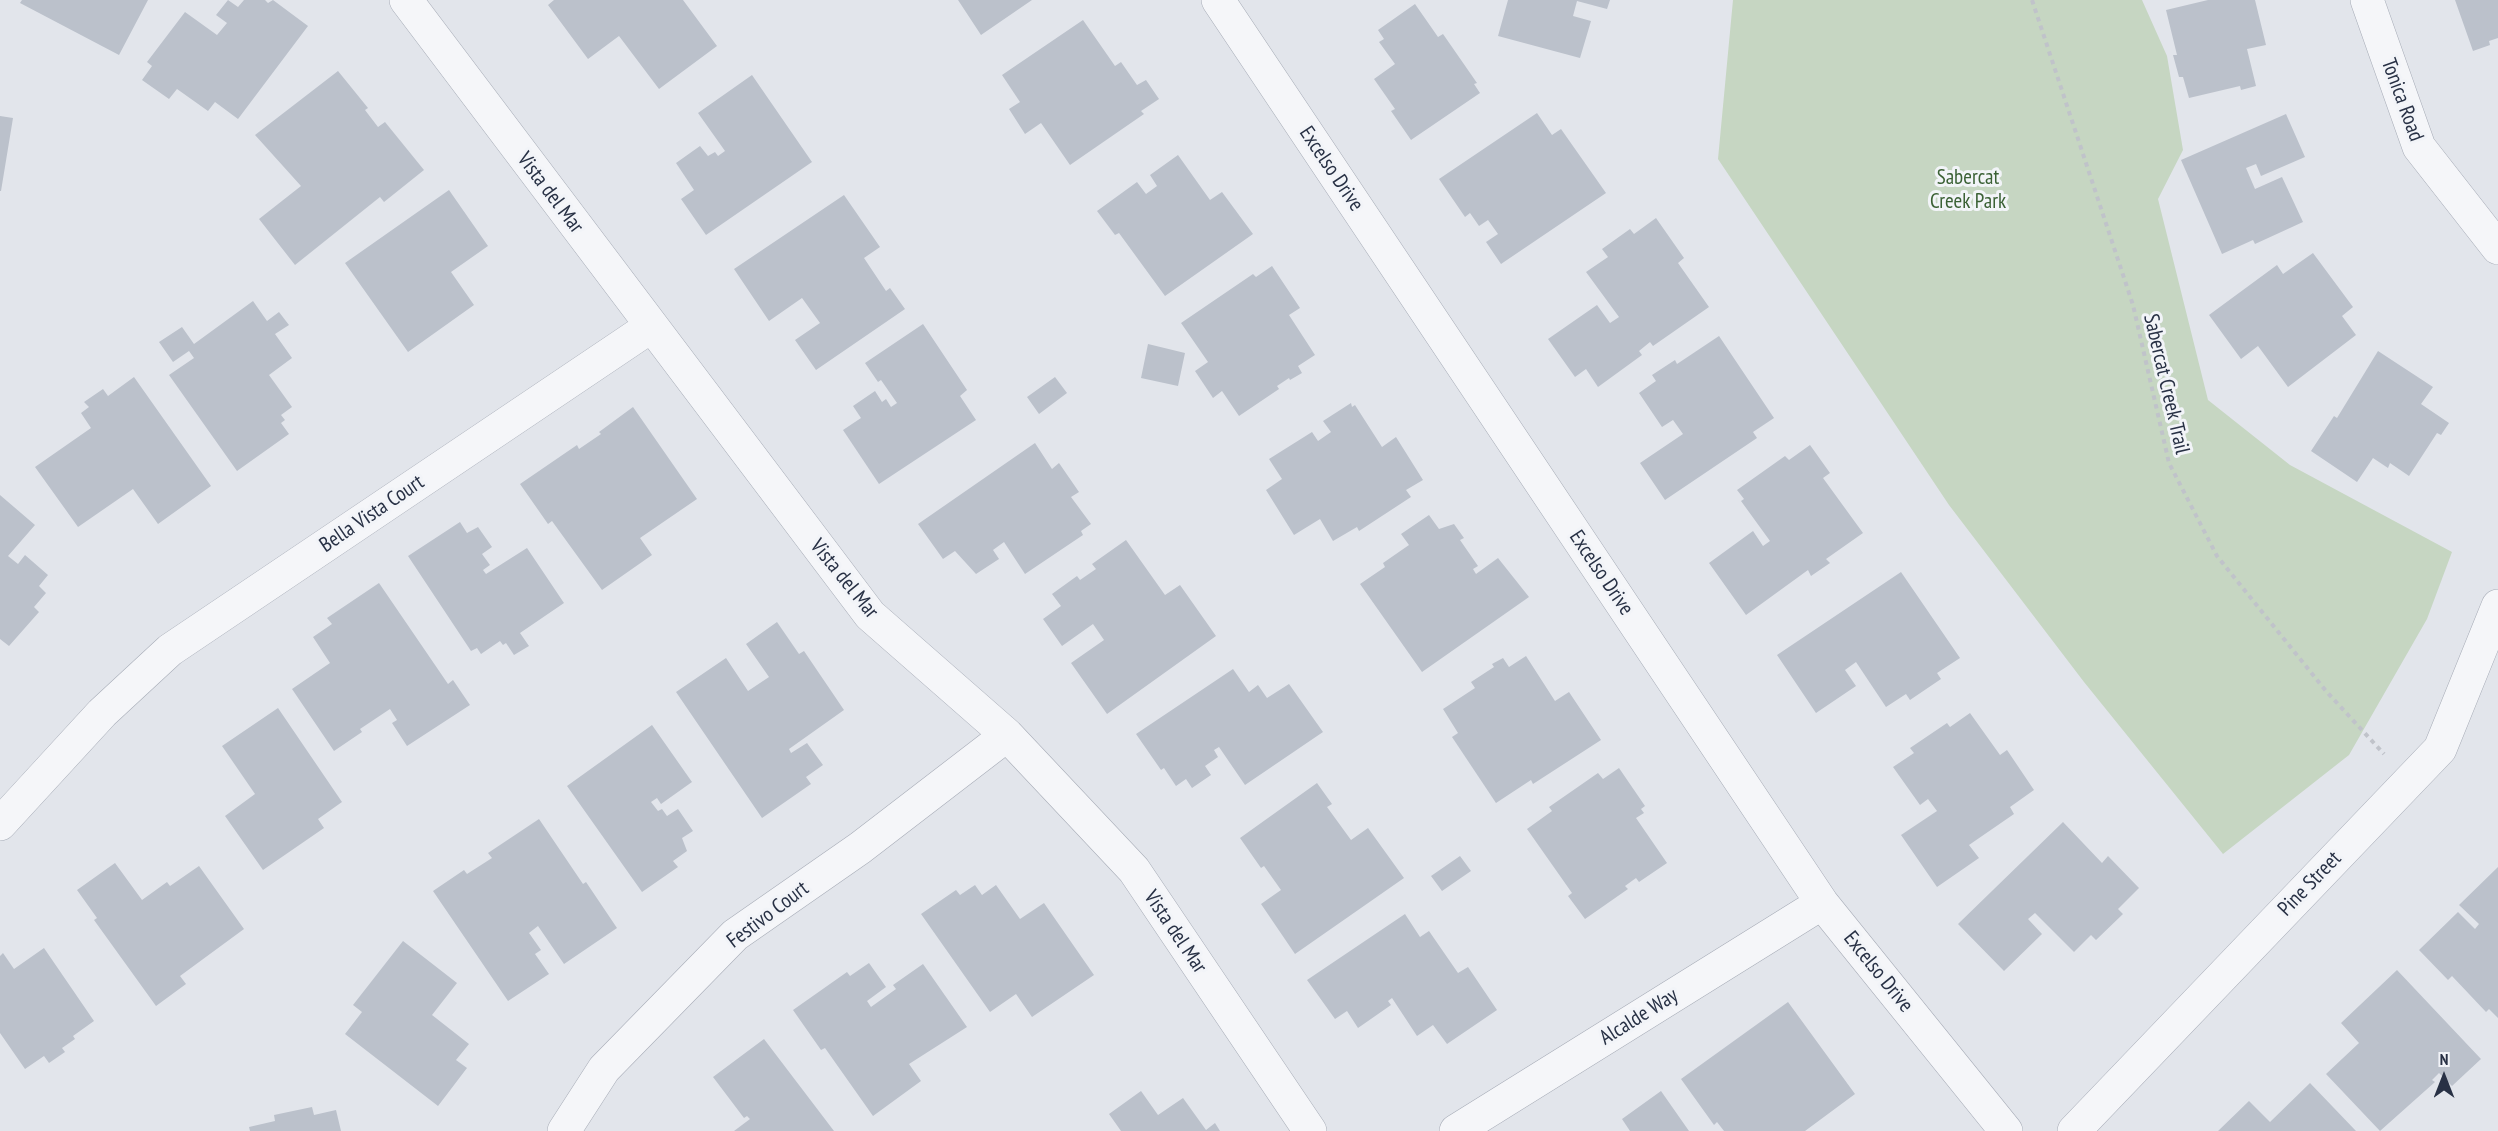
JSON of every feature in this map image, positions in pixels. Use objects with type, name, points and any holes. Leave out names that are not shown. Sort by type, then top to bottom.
[{"type":"street","name":"Vista del Mar","points":[[406,0],[650,327],[870,615],[1007,735],[1134,870],[1310,1131]]},
{"type":"street","name":"Excelso Drive","points":[[1218,0],[1822,903],[2006,1131]]},
{"type":"street","name":"Tonica Road","points":[[2367,0],[2419,147],[2498,248]]},
{"type":"street","name":"Bella Vista Court","points":[[0,824],[102,713],[171,650],[650,327]]},
{"type":"street","name":"Pine Street","points":[[2073,1131],[2439,749],[2498,606]]},
{"type":"street","name":"Festivo Court","points":[[564,1131],[604,1069],[735,935],[860,848],[1007,735]]},
{"type":"street","name":"Alcalde Way","points":[[1456,1131],[1822,903]]},
{"type":"path","name":"Sabercat Creek Trail","points":[[2032,0],[2133,305],[2169,464],[2217,556],[2326,691],[2409,781]]},
{"type":"green space","name":"Sabercat Creek Park","points":[[1733,0],[2142,0],[2167,56],[2183,150],[2158,199],[2208,400],[2290,465],[2452,552],[2427,619],[2349,755],[2223,854],[2084,682],[1949,505],[1718,159]]},
{"type":"building","points":[[22,0],[148,0],[119,55],[20,3]]},
{"type":"building","points":[[228,0],[238,7],[244,0],[265,0],[268,3],[273,0],[308,26],[238,119],[215,102],[208,111],[177,89],[169,99],[142,80],[152,66],[147,62],[185,12],[217,35],[227,23],[216,15]]},
{"type":"building","points":[[554,0],[683,0],[717,46],[659,89],[619,36],[588,59],[548,5]]},
{"type":"building","points":[[958,0],[1032,0],[981,35]]},
{"type":"building","points":[[1508,0],[1610,0],[1607,9],[1577,1],[1573,16],[1591,21],[1580,58],[1498,36]]},
{"type":"building","points":[[2208,0],[2255,0],[2266,45],[2247,49],[2256,86],[2241,90],[2240,86],[2189,98],[2183,77],[2179,77],[2173,55],[2177,55],[2166,10]]},
{"type":"building","points":[[2455,0],[2498,0],[2498,38],[2489,41],[2490,45],[2473,51]]},
{"type":"building","points":[[1415,4],[1438,37],[1443,34],[1477,83],[1474,84],[1480,93],[1411,140],[1391,111],[1395,109],[1374,79],[1395,64],[1379,42],[1384,39],[1378,30]]},
{"type":"building","points":[[1083,20],[1115,66],[1121,62],[1137,85],[1146,80],[1159,99],[1141,111],[1144,114],[1070,165],[1041,123],[1025,134],[1009,109],[1020,102],[1002,75]]},
{"type":"building","points":[[338,71],[368,108],[365,110],[378,127],[385,122],[424,170],[384,202],[380,197],[295,265],[259,219],[301,186],[255,135]]},
{"type":"building","points":[[752,75],[812,162],[706,235],[681,199],[694,190],[676,163],[700,146],[708,156],[715,152],[718,156],[725,151],[698,113]]},
{"type":"building","points":[[1537,113],[1552,135],[1561,129],[1606,193],[1501,264],[1486,242],[1498,234],[1488,220],[1479,226],[1470,213],[1465,217],[1439,179]]},
{"type":"building","points":[[2286,114],[2305,157],[2261,176],[2256,164],[2246,168],[2255,189],[2282,177],[2303,222],[2255,244],[2253,240],[2222,254],[2181,160]]},
{"type":"building","points":[[0,116],[13,118],[1,191],[0,191]]},
{"type":"building","points":[[1178,155],[1210,200],[1222,192],[1253,234],[1165,296],[1119,233],[1115,235],[1097,211],[1137,182],[1146,194],[1157,186],[1150,175]]},
{"type":"building","points":[[449,190],[488,246],[451,272],[474,305],[408,352],[345,263]]},
{"type":"building","points":[[844,195],[880,247],[864,258],[886,291],[890,288],[905,309],[816,370],[795,340],[820,323],[802,298],[769,321],[734,269]]},
{"type":"building","points":[[1656,218],[1684,258],[1678,263],[1709,307],[1653,346],[1650,342],[1639,351],[1642,355],[1598,387],[1586,369],[1575,377],[1548,339],[1597,305],[1610,323],[1619,317],[1586,272],[1608,257],[1602,249],[1630,229],[1634,234]]},
{"type":"building","points":[[2313,253],[2353,307],[2342,316],[2356,335],[2288,387],[2258,346],[2241,359],[2209,315],[2277,265],[2283,274]]},
{"type":"building","points":[[1272,266],[1300,308],[1289,315],[1315,355],[1298,366],[1302,373],[1277,386],[1279,389],[1239,416],[1222,391],[1213,398],[1195,371],[1208,362],[1181,323],[1253,274],[1256,277]]},
{"type":"building","points":[[253,301],[267,321],[279,312],[289,325],[275,334],[292,358],[269,375],[292,407],[281,415],[285,420],[281,423],[289,434],[237,471],[169,375],[194,358],[189,351],[173,362],[159,342],[182,327],[194,344]]},
{"type":"building","points":[[923,324],[967,390],[960,396],[976,420],[879,484],[843,430],[861,418],[853,406],[875,391],[882,402],[886,399],[891,407],[897,403],[881,380],[878,382],[865,363]]},
{"type":"building","points":[[1719,336],[1774,418],[1753,432],[1757,438],[1665,500],[1640,463],[1683,434],[1673,420],[1662,427],[1639,393],[1656,381],[1652,375],[1675,360],[1677,364]]},
{"type":"building","points":[[1148,344],[1185,353],[1178,386],[1141,378]]},
{"type":"building","points":[[2378,351],[2433,387],[2421,404],[2449,423],[2441,435],[2437,433],[2409,476],[2390,463],[2388,468],[2373,458],[2357,482],[2311,451],[2334,416],[2337,418]]},
{"type":"building","points":[[134,377],[211,486],[158,524],[133,489],[78,527],[35,467],[91,428],[81,413],[89,407],[84,402],[103,389],[108,396]]},
{"type":"building","points":[[1055,377],[1067,393],[1039,414],[1027,397]]},
{"type":"building","points":[[1351,403],[1352,407],[1355,405],[1382,447],[1396,437],[1423,480],[1406,490],[1411,497],[1359,531],[1357,527],[1333,541],[1320,519],[1294,535],[1266,490],[1282,479],[1269,459],[1312,432],[1318,441],[1331,432],[1323,421]]},
{"type":"building","points":[[633,407],[697,499],[640,538],[652,555],[602,590],[552,521],[548,524],[520,484],[577,445],[579,449]]},
{"type":"building","points":[[1035,443],[1052,469],[1059,463],[1079,492],[1071,497],[1091,524],[1081,531],[1083,535],[1025,574],[1004,542],[993,550],[999,559],[976,574],[955,551],[943,559],[918,524]]},
{"type":"building","points":[[1810,445],[1830,473],[1823,478],[1863,533],[1826,559],[1830,563],[1811,576],[1808,570],[1746,615],[1709,563],[1753,531],[1763,546],[1770,541],[1741,501],[1744,499],[1737,490],[1785,456],[1789,460]]},
{"type":"building","points":[[0,495],[35,525],[8,556],[18,564],[25,555],[48,575],[39,586],[46,593],[34,607],[39,612],[9,646],[0,639]]},
{"type":"building","points":[[1429,515],[1439,529],[1454,524],[1464,538],[1460,540],[1478,566],[1473,569],[1476,574],[1498,558],[1529,597],[1422,672],[1360,584],[1385,567],[1383,563],[1409,545],[1401,534]]},
{"type":"building","points":[[460,522],[467,533],[478,527],[492,547],[482,554],[490,565],[483,570],[486,574],[527,548],[564,603],[520,633],[529,646],[514,655],[506,643],[503,645],[500,641],[481,654],[477,648],[471,651],[408,556]]},
{"type":"building","points":[[1126,540],[1165,595],[1180,585],[1216,636],[1107,714],[1071,663],[1104,640],[1093,624],[1062,646],[1043,619],[1061,606],[1052,594],[1077,576],[1080,580],[1096,569],[1092,564]]},
{"type":"building","points":[[1901,572],[1960,658],[1937,673],[1941,679],[1910,700],[1906,694],[1886,707],[1856,662],[1845,670],[1856,686],[1816,713],[1777,655]]},
{"type":"building","points":[[379,583],[448,684],[453,680],[470,705],[407,746],[392,723],[397,720],[390,709],[360,729],[362,732],[334,751],[292,689],[330,663],[313,637],[332,624],[327,618]]},
{"type":"building","points":[[777,622],[799,654],[804,651],[844,710],[789,749],[791,753],[807,743],[823,765],[806,777],[811,784],[762,818],[676,692],[726,658],[748,691],[769,677],[746,644]]},
{"type":"building","points":[[1526,656],[1555,701],[1569,692],[1601,740],[1533,784],[1531,780],[1496,803],[1452,737],[1458,733],[1443,709],[1475,688],[1471,682],[1494,667],[1492,664],[1503,658],[1509,667]]},
{"type":"building","points":[[1233,669],[1249,692],[1258,685],[1267,698],[1289,684],[1323,732],[1245,785],[1219,747],[1214,750],[1218,757],[1205,766],[1211,775],[1192,788],[1186,779],[1176,786],[1164,768],[1161,770],[1136,734]]},
{"type":"building","points":[[278,708],[342,802],[318,819],[324,828],[263,870],[225,816],[255,794],[222,746]]},
{"type":"building","points":[[1970,713],[2000,755],[2007,750],[2034,790],[2010,807],[2014,814],[1969,845],[1979,858],[1937,887],[1901,835],[1937,811],[1928,799],[1920,805],[1893,767],[1914,753],[1910,748],[1947,723],[1950,727]]},
{"type":"building","points":[[652,725],[692,782],[661,804],[657,798],[651,802],[658,811],[662,809],[667,816],[678,809],[693,831],[682,838],[687,851],[673,861],[678,867],[642,892],[567,786]]},
{"type":"building","points":[[1619,768],[1645,806],[1641,809],[1644,813],[1636,818],[1667,863],[1639,882],[1636,878],[1625,886],[1628,889],[1585,919],[1568,896],[1572,893],[1527,829],[1552,811],[1549,807],[1598,773],[1603,779]]},
{"type":"building","points":[[1317,783],[1332,804],[1327,807],[1351,840],[1368,828],[1404,878],[1295,954],[1261,904],[1281,890],[1264,866],[1261,868],[1240,838]]},
{"type":"building","points":[[539,819],[583,884],[586,882],[617,928],[564,964],[538,926],[529,933],[541,950],[535,954],[549,974],[508,1001],[433,891],[464,870],[467,874],[492,858],[488,853]]},
{"type":"building","points":[[2063,822],[2102,863],[2108,856],[2139,888],[2118,909],[2123,914],[2096,940],[2091,935],[2074,952],[2035,913],[2028,919],[2042,934],[2004,971],[1958,924]]},
{"type":"building","points":[[1460,856],[1471,871],[1442,891],[1431,876]]},
{"type":"building","points":[[115,863],[142,900],[167,882],[170,886],[199,866],[244,929],[180,976],[186,984],[156,1006],[94,920],[97,918],[77,890]]},
{"type":"building","points":[[2498,867],[2498,1018],[2489,1009],[2486,1012],[2452,976],[2448,980],[2419,950],[2458,912],[2475,929],[2479,924],[2459,905]]},
{"type":"building","points":[[975,885],[982,895],[996,885],[1020,919],[1044,903],[1094,975],[1032,1017],[1016,994],[990,1012],[921,914],[956,890],[960,895]]},
{"type":"building","points":[[1405,914],[1420,937],[1429,931],[1458,973],[1468,967],[1497,1010],[1447,1044],[1433,1025],[1417,1036],[1392,998],[1388,1001],[1391,1005],[1358,1028],[1347,1011],[1335,1019],[1307,980]]},
{"type":"building","points":[[403,941],[457,983],[432,1015],[469,1044],[456,1060],[467,1068],[438,1106],[345,1034],[362,1012],[353,1005]]},
{"type":"building","points":[[44,948],[94,1021],[73,1036],[75,1039],[62,1048],[65,1052],[49,1063],[44,1056],[25,1069],[0,1033],[0,956],[3,953],[14,969]]},
{"type":"building","points":[[869,963],[886,987],[867,1001],[871,1007],[896,989],[893,985],[923,964],[967,1027],[909,1064],[921,1081],[873,1116],[825,1048],[821,1050],[793,1010],[847,972],[850,976]]},
{"type":"building","points":[[2397,970],[2481,1059],[2452,1086],[2439,1073],[2432,1080],[2435,1082],[2380,1131],[2326,1074],[2359,1043],[2341,1023]]},
{"type":"building","points":[[1788,1002],[1855,1094],[1805,1131],[1724,1131],[1717,1122],[1714,1125],[1681,1079]]},
{"type":"building","points":[[764,1039],[834,1131],[734,1131],[750,1119],[747,1116],[744,1118],[713,1077]]},
{"type":"building","points":[[2310,1083],[2356,1131],[2218,1131],[2249,1101],[2270,1122]]},
{"type":"building","points":[[1141,1091],[1158,1115],[1183,1098],[1206,1130],[1215,1123],[1220,1131],[1121,1131],[1109,1114]]},
{"type":"building","points":[[1661,1091],[1689,1131],[1630,1131],[1622,1119]]},
{"type":"building","points":[[312,1107],[314,1115],[336,1110],[341,1131],[250,1131],[249,1127],[275,1121],[274,1115]]}]
